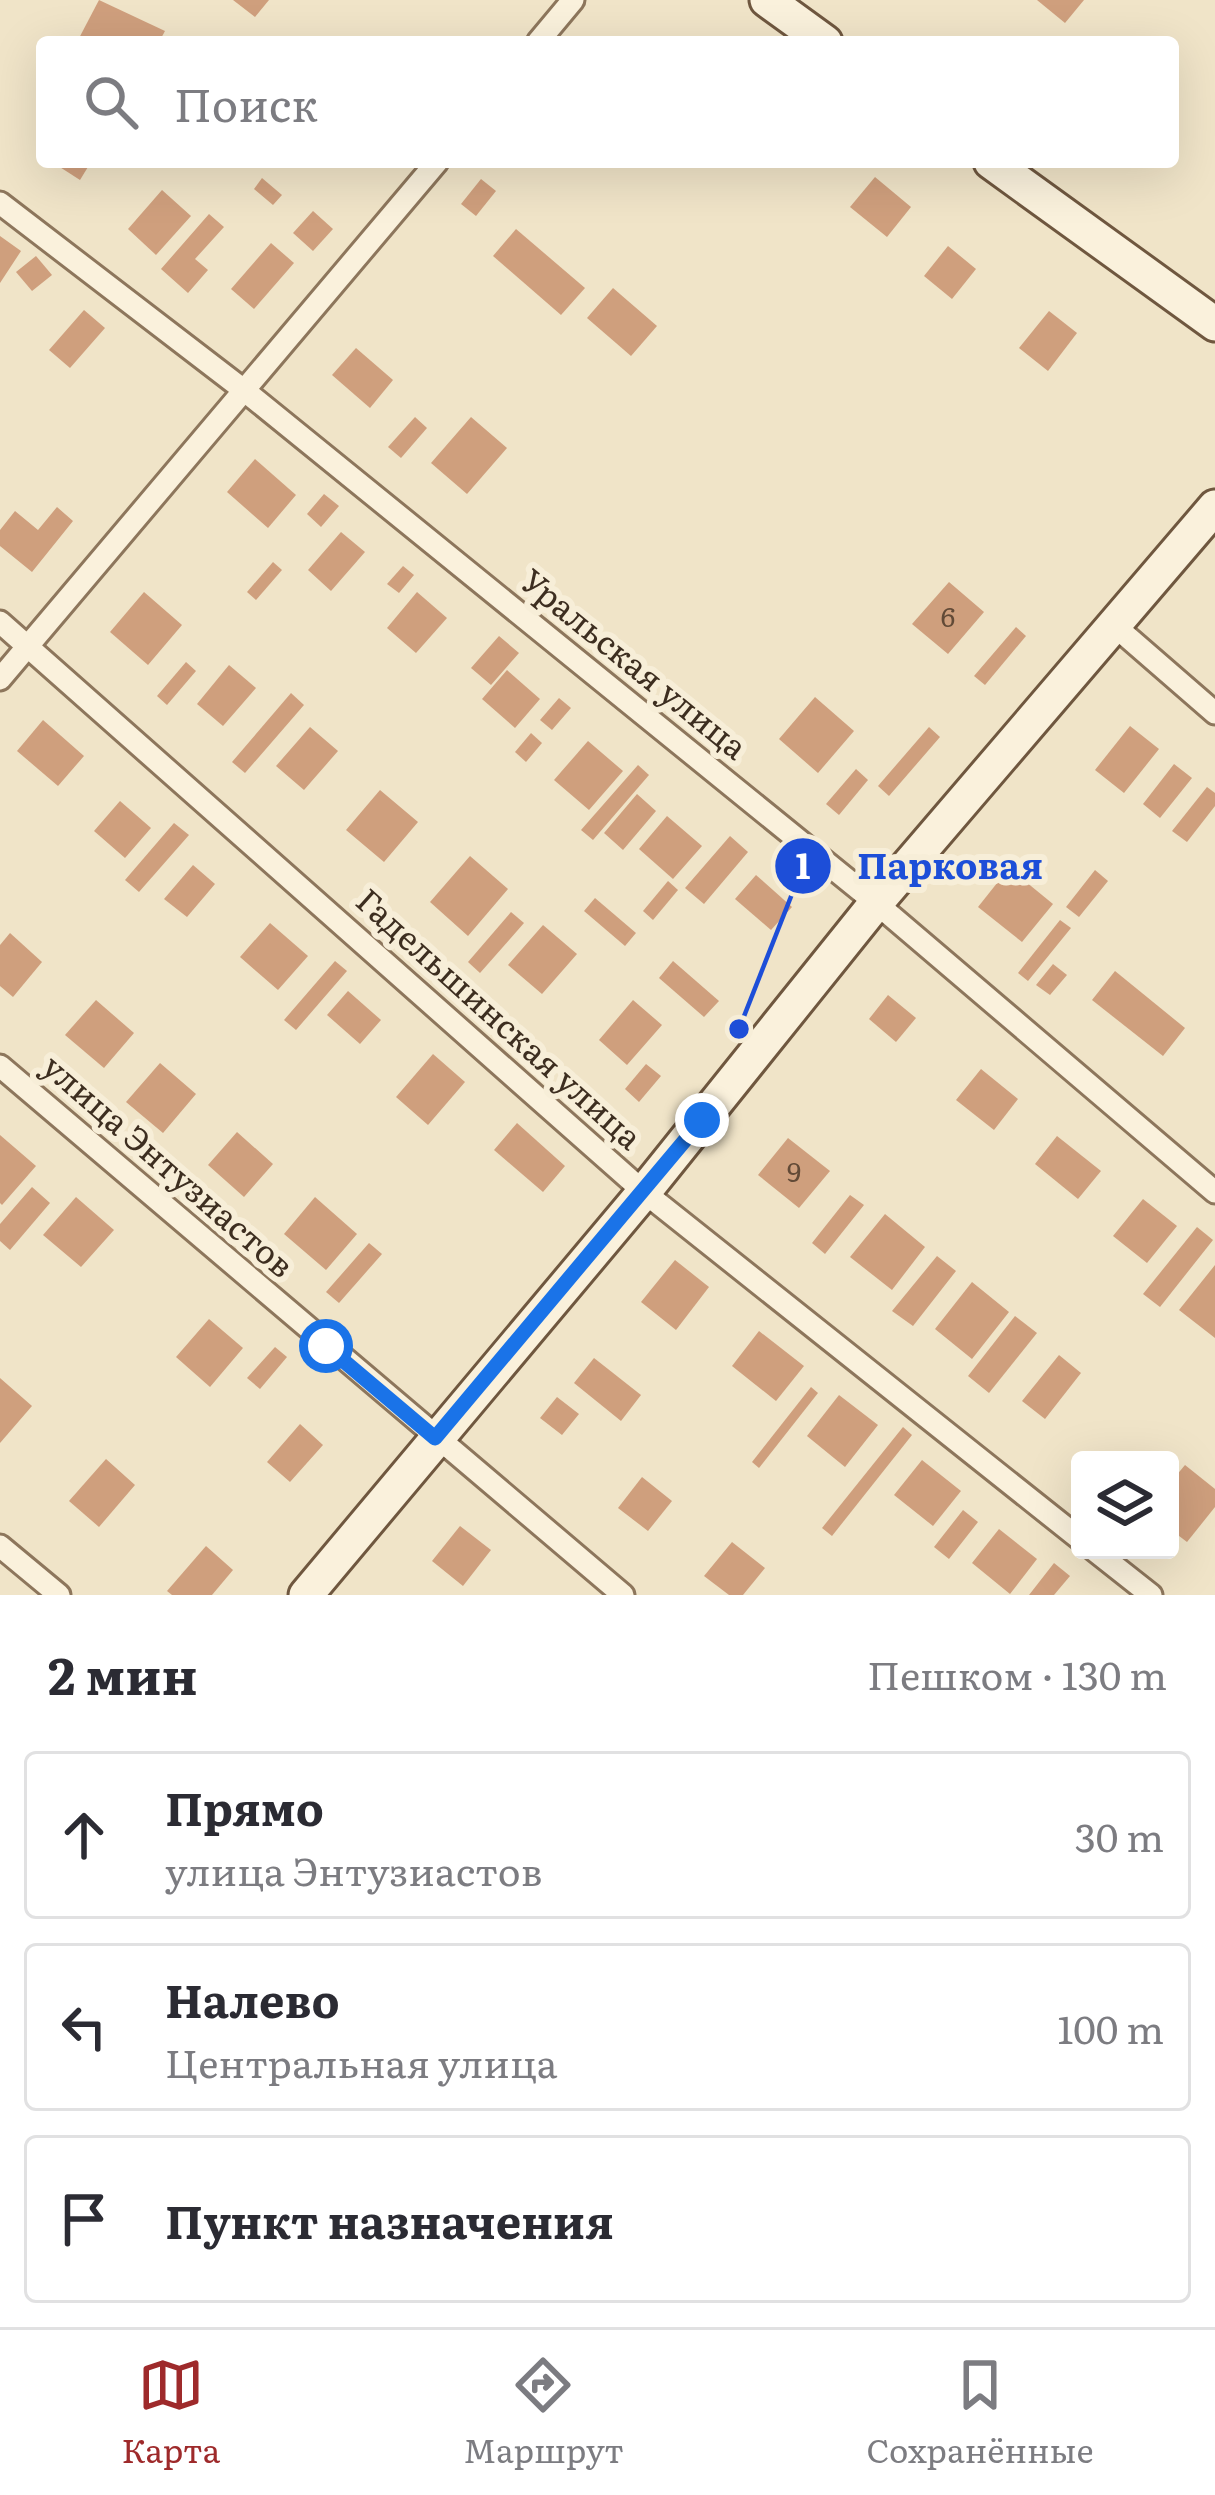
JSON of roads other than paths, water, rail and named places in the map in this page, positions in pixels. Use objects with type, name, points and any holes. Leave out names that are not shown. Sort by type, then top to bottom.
[{"type":"street","points":[[543,36],[573,0]]},
{"type":"street","points":[[767,0],[817,36]]},
{"type":"street","points":[[0,680],[432,168]]},
{"type":"street","points":[[999,168],[1215,324]]},
{"type":"street","name":"Уральская улица","points":[[0,202],[245,391],[876,903],[1215,1192]]},
{"type":"street","points":[[306,1595],[644,1192],[876,903],[1215,507]]},
{"type":"street","name":"Гадельшинская улица","points":[[0,622],[644,1192],[1071,1532]]},
{"type":"street","points":[[1116,627],[1215,713]]},
{"type":"street","name":"улица Энтузиастов","points":[[0,1066],[622,1595]]},
{"type":"street","points":[[0,1546],[59,1595]]},
{"type":"street","points":[[1105,1559],[1151,1595]]},
{"type":"place","name":"Парковая","points":[[739,1029]]}]
